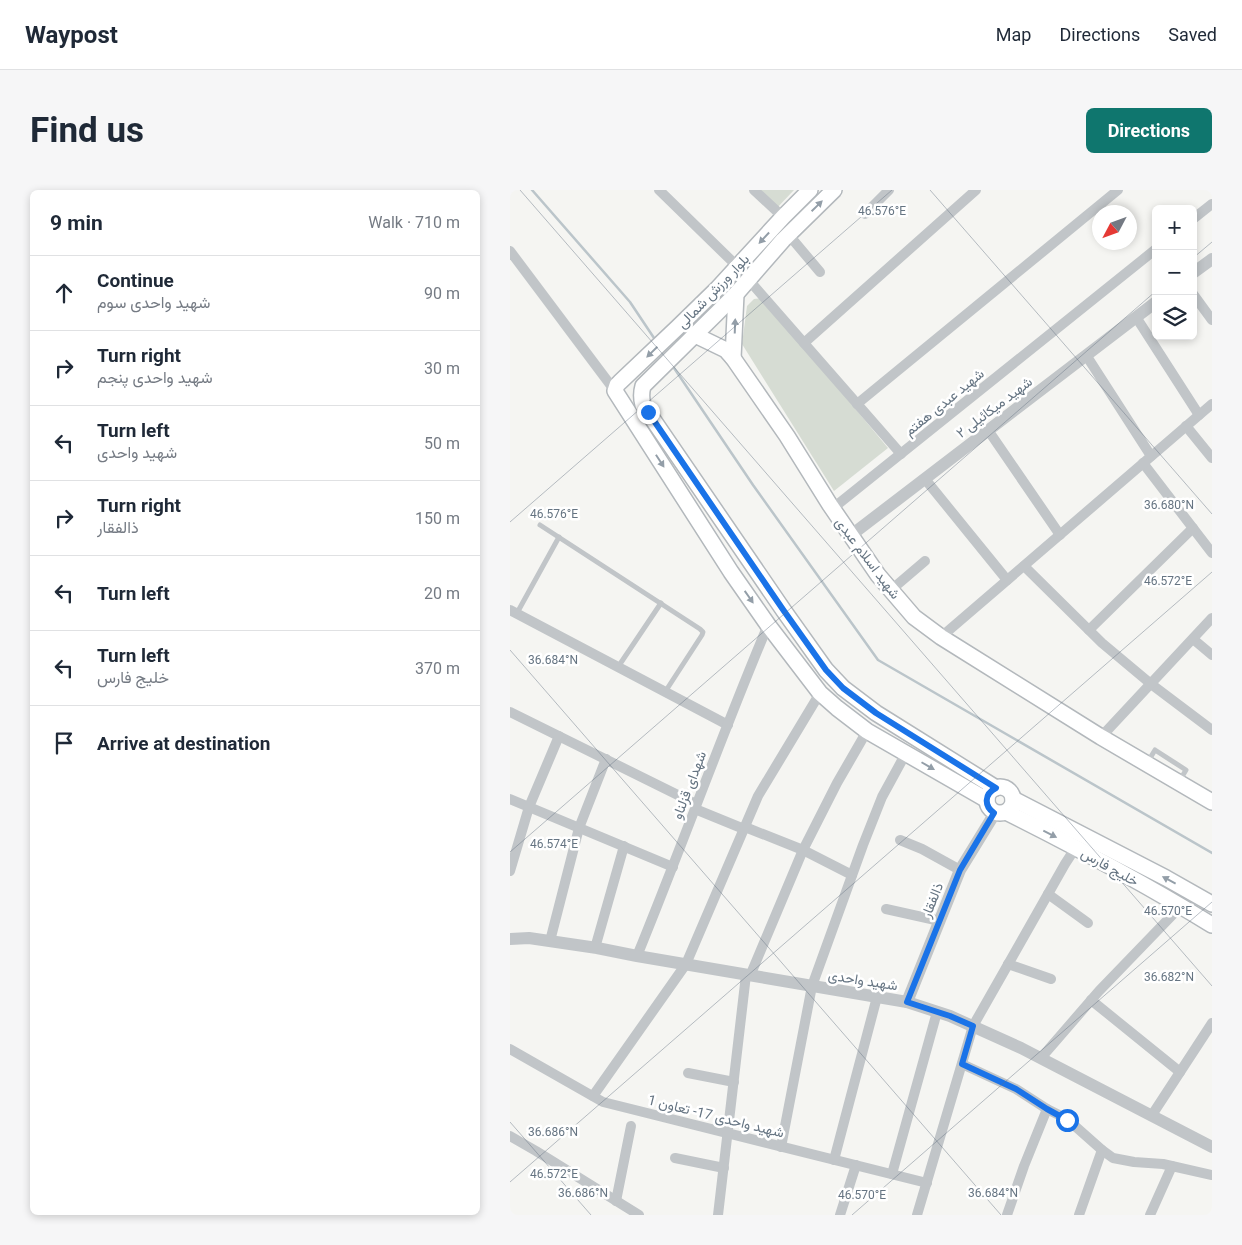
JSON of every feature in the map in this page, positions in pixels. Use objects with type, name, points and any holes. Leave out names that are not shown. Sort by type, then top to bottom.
[{"type":"main road","name":"بلوار ورزش شمالی","points":[[615,390],[617,385],[717,289],[810,190]]},
{"type":"main road","name":"بلوار ورزش شمالی","points":[[644,386],[736,294],[791,231],[834,190]]},
{"type":"main road","points":[[783,217],[791,231]]},
{"type":"main road","points":[[733,358],[736,294]]},
{"type":"main road","name":"شهید اسلام عبدی","points":[[694,336],[726,350],[733,358],[787,436],[850,536],[878,575],[914,617],[941,637],[1101,737],[1212,802]]},
{"type":"main road","name":"خلیج فارس","points":[[644,386],[641,392],[643,405],[778,603],[826,670],[843,688],[999,802],[1212,925]]},
{"type":"main road","points":[[615,390],[731,572],[768,625],[820,693],[868,732],[999,802]]},
{"type":"main road","points":[[642,434],[656,424]]},
{"type":"main road","name":"خلیج فارس","points":[[999,802],[1166,878],[1212,904]]},
{"type":"street","points":[[660,190],[738,267]]},
{"type":"street","points":[[754,190],[783,217]]},
{"type":"street","points":[[865,214],[888,190]]},
{"type":"street","points":[[804,343],[976,190]]},
{"type":"street","points":[[857,404],[1118,190]]},
{"type":"street","points":[[1197,216],[1212,204]]},
{"type":"street","points":[[791,231],[820,272]]},
{"type":"street","name":"شهید عبدی هفتم","points":[[832,509],[1155,250]]},
{"type":"street","points":[[510,251],[615,390]]},
{"type":"street","points":[[1197,270],[1212,259]]},
{"type":"street","points":[[748,279],[901,454]]},
{"type":"street","points":[[1194,295],[1212,320]]},
{"type":"street","name":"شهید میکائیلی ۲","points":[[850,536],[1152,305]]},
{"type":"street","points":[[1136,317],[1199,415]]},
{"type":"street","points":[[1086,355],[1152,456]]},
{"type":"street","points":[[941,637],[1212,404]]},
{"type":"street","points":[[1186,426],[1212,458]]},
{"type":"street","points":[[988,430],[1060,535]]},
{"type":"street","points":[[1143,463],[1212,553]]},
{"type":"street","points":[[924,479],[1007,580]]},
{"type":"street","points":[[1089,630],[1193,528]]},
{"type":"street","points":[[890,590],[925,561]]},
{"type":"street","points":[[1024,566],[1102,643],[1151,684],[1212,730]]},
{"type":"street","points":[[513,612],[728,725]]},
{"type":"street","points":[[1101,737],[1212,618]]},
{"type":"street","name":"شهدای قزلناو","points":[[637,956],[673,867],[712,760],[768,625]]},
{"type":"street","points":[[1193,639],[1212,655]]},
{"type":"street","points":[[593,1096],[686,964],[758,796],[820,693]]},
{"type":"street","points":[[510,712],[695,806],[744,828],[803,850],[852,874]]},
{"type":"street","points":[[718,1215],[748,975],[803,850],[837,783],[868,732]]},
{"type":"street","points":[[510,872],[529,807],[559,736]]},
{"type":"street","points":[[781,1147],[812,986],[862,845],[882,797],[906,753]]},
{"type":"street","points":[[550,941],[579,828],[606,760]]},
{"type":"street","points":[[510,799],[673,867]]},
{"type":"street","name":"ذالفقار","points":[[907,1002],[960,870],[999,802]]},
{"type":"street","points":[[900,840],[922,849],[960,870]]},
{"type":"street","points":[[595,948],[624,846]]},
{"type":"street","points":[[920,1214],[927,1183],[973,1026],[1076,847]]},
{"type":"street","points":[[1048,894],[1088,923]]},
{"type":"street","points":[[1041,1058],[1091,1000],[1181,906]]},
{"type":"street","points":[[886,909],[940,921]]},
{"type":"street","name":"شهید واحدی","points":[[510,939],[529,938],[595,948],[907,1002],[950,1016],[1041,1058],[1212,1147]]},
{"type":"street","points":[[1008,964],[1051,979]]},
{"type":"street","points":[[834,1160],[877,997]]},
{"type":"street","points":[[1091,1000],[1180,1072]]},
{"type":"street","points":[[892,1174],[937,1012]]},
{"type":"street","points":[[1152,1115],[1212,1023]]},
{"type":"street","name":"شهید واحدی 17- تعاون 1","points":[[510,1050],[603,1102],[927,1183]]},
{"type":"street","points":[[962,1064],[1016,1089],[1067,1120],[1113,1158],[1163,1164],[1212,1175]]},
{"type":"street","points":[[688,1072],[734,1082]]},
{"type":"street","points":[[1007,1215],[1047,1109]]},
{"type":"street","points":[[616,1200],[631,1126]]},
{"type":"street","points":[[510,1136],[640,1215]]},
{"type":"street","points":[[1079,1215],[1102,1150]]},
{"type":"street","points":[[675,1158],[724,1168]]},
{"type":"street","points":[[840,1215],[856,1165]]},
{"type":"street","points":[[1150,1215],[1172,1166]]},
{"type":"lane","points":[[540,525],[703,632],[665,692]]},
{"type":"lane","points":[[513,612],[559,537]]},
{"type":"lane","points":[[618,667],[661,603]]},
{"type":"shaded area","points":[[757,190],[794,190],[776,209]]},
{"type":"shaded area","points":[[763,298],[888,448],[834,491],[742,344],[747,306],[754,299]]},
{"type":"waterway","points":[[532,190],[630,302],[656,341]]},
{"type":"waterway","points":[[672,365],[753,485],[878,660],[1212,853]]},
{"type":"route","points":[[648,412],[826,670],[843,688],[876,713],[996,788],[989,792],[987,800],[989,808],[994,813],[960,870],[907,1002],[950,1016],[973,1026],[962,1064],[1016,1089],[1067,1120]]}]
